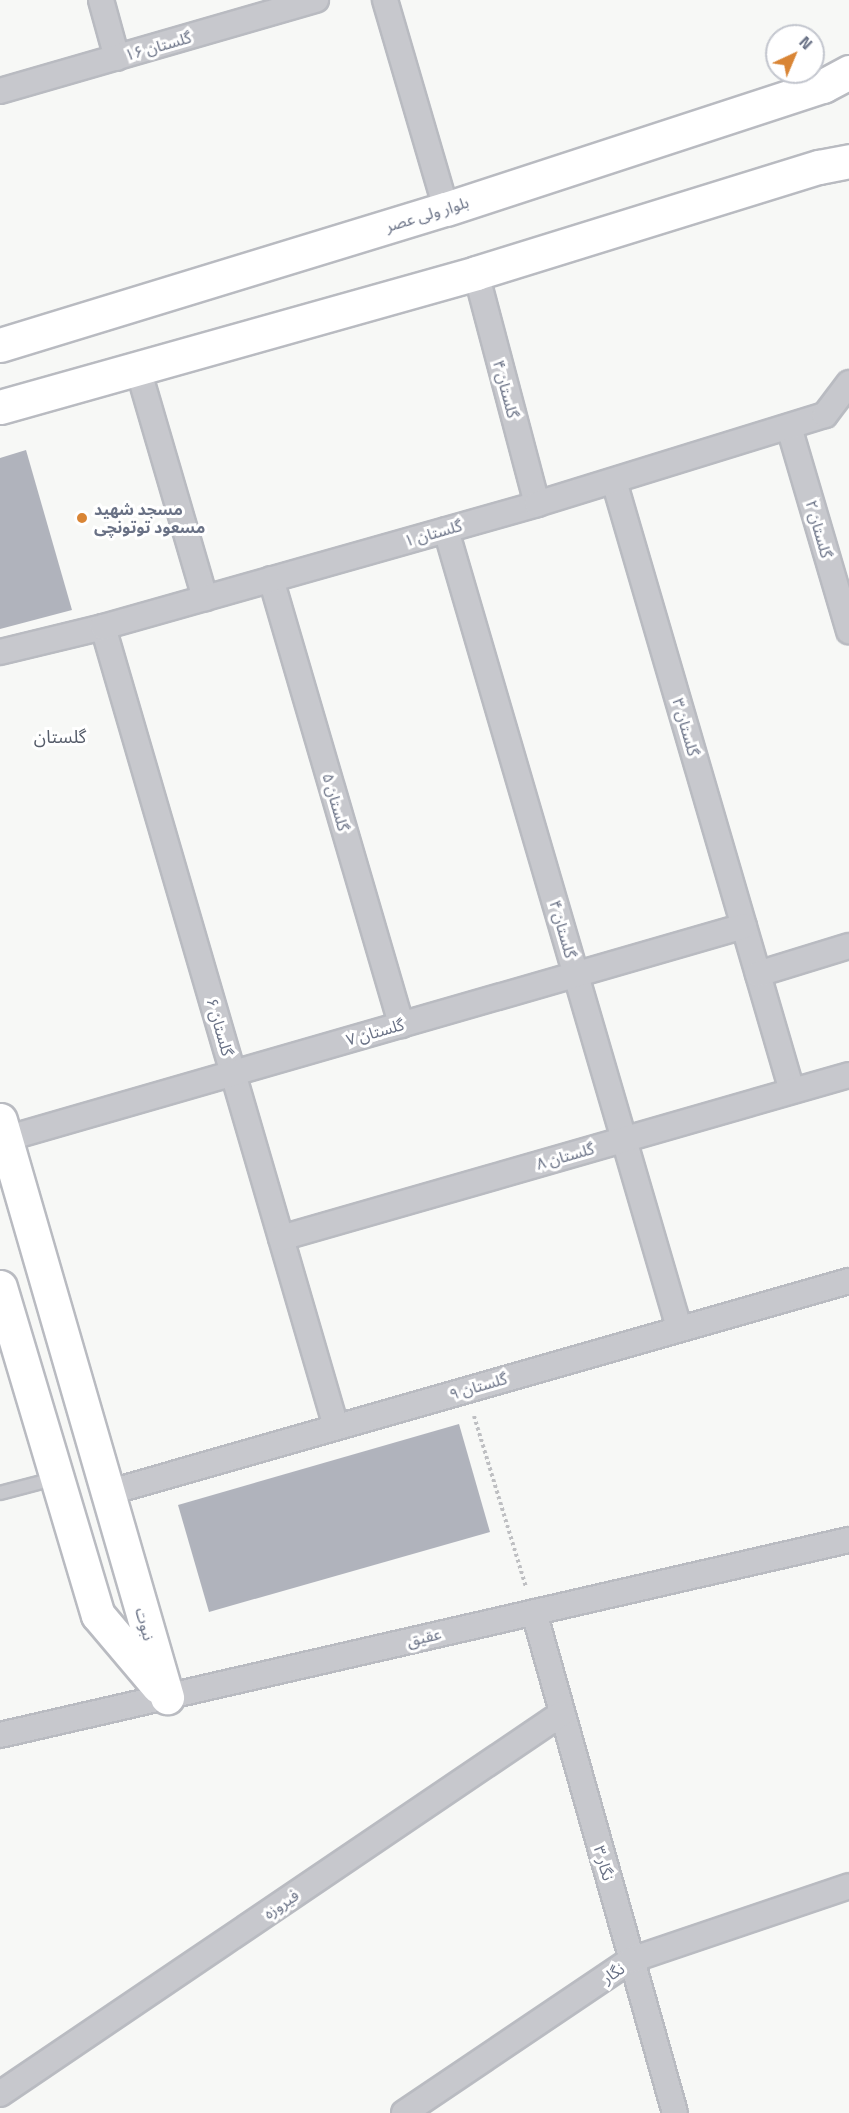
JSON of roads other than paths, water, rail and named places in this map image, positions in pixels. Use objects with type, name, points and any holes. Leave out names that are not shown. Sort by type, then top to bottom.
[{"type":"main road","name":"بلوار ولی عصر","points":[[0,345],[446,209],[823,86],[849,72]]},
{"type":"main road","points":[[0,407],[476,273],[819,167],[849,161]]},
{"type":"main road","name":"نبوت","points":[[3,1129],[167,1697]]},
{"type":"main road","name":"نبوت","points":[[0,1287],[98,1615],[167,1697]]},
{"type":"street","points":[[101,0],[117,58]]},
{"type":"street","points":[[385,0],[446,209]]},
{"type":"street","name":"گلستان ۱۶","points":[[0,91],[302,2]]},
{"type":"street","name":"گلستان ۴","points":[[476,273],[537,504]]},
{"type":"street","points":[[138,369],[205,598]]},
{"type":"street","name":"گلستان ۱","points":[[0,652],[103,627],[537,504],[825,416],[849,383]]},
{"type":"street","name":"گلستان ۲","points":[[789,427],[849,631]]},
{"type":"street","name":"گلستان ۳","points":[[614,481],[792,1091]]},
{"type":"street","name":"گلستان ۴","points":[[446,530],[680,1328]]},
{"type":"street","name":"گلستان ۵","points":[[271,579],[401,1025]]},
{"type":"street","name":"گلستان ۶","points":[[103,627],[336,1427]]},
{"type":"street","name":"گلستان ۷","points":[[3,1129],[233,1073],[744,926]]},
{"type":"street","points":[[758,974],[849,946]]},
{"type":"street","name":"گلستان ۸","points":[[281,1238],[849,1075]]},
{"type":"street","name":"گلستان ۹","points":[[107,1493],[849,1281]]},
{"type":"street","name":"عقیق","points":[[0,1735],[849,1540]]},
{"type":"street","name":"نگار ۳","points":[[534,1612],[675,2113]]},
{"type":"street","name":"فیروزه","points":[[0,2094],[561,1713]]},
{"type":"street","name":"نگار","points":[[406,2112],[631,1960],[849,1886]]},
{"type":"lane","points":[[0,1493],[57,1478]]},
{"type":"place","name":"مسجد شهید مسعود توتونچی","points":[[82,518]]},
{"type":"district","name":"گلستان","points":[[60,737]]}]
